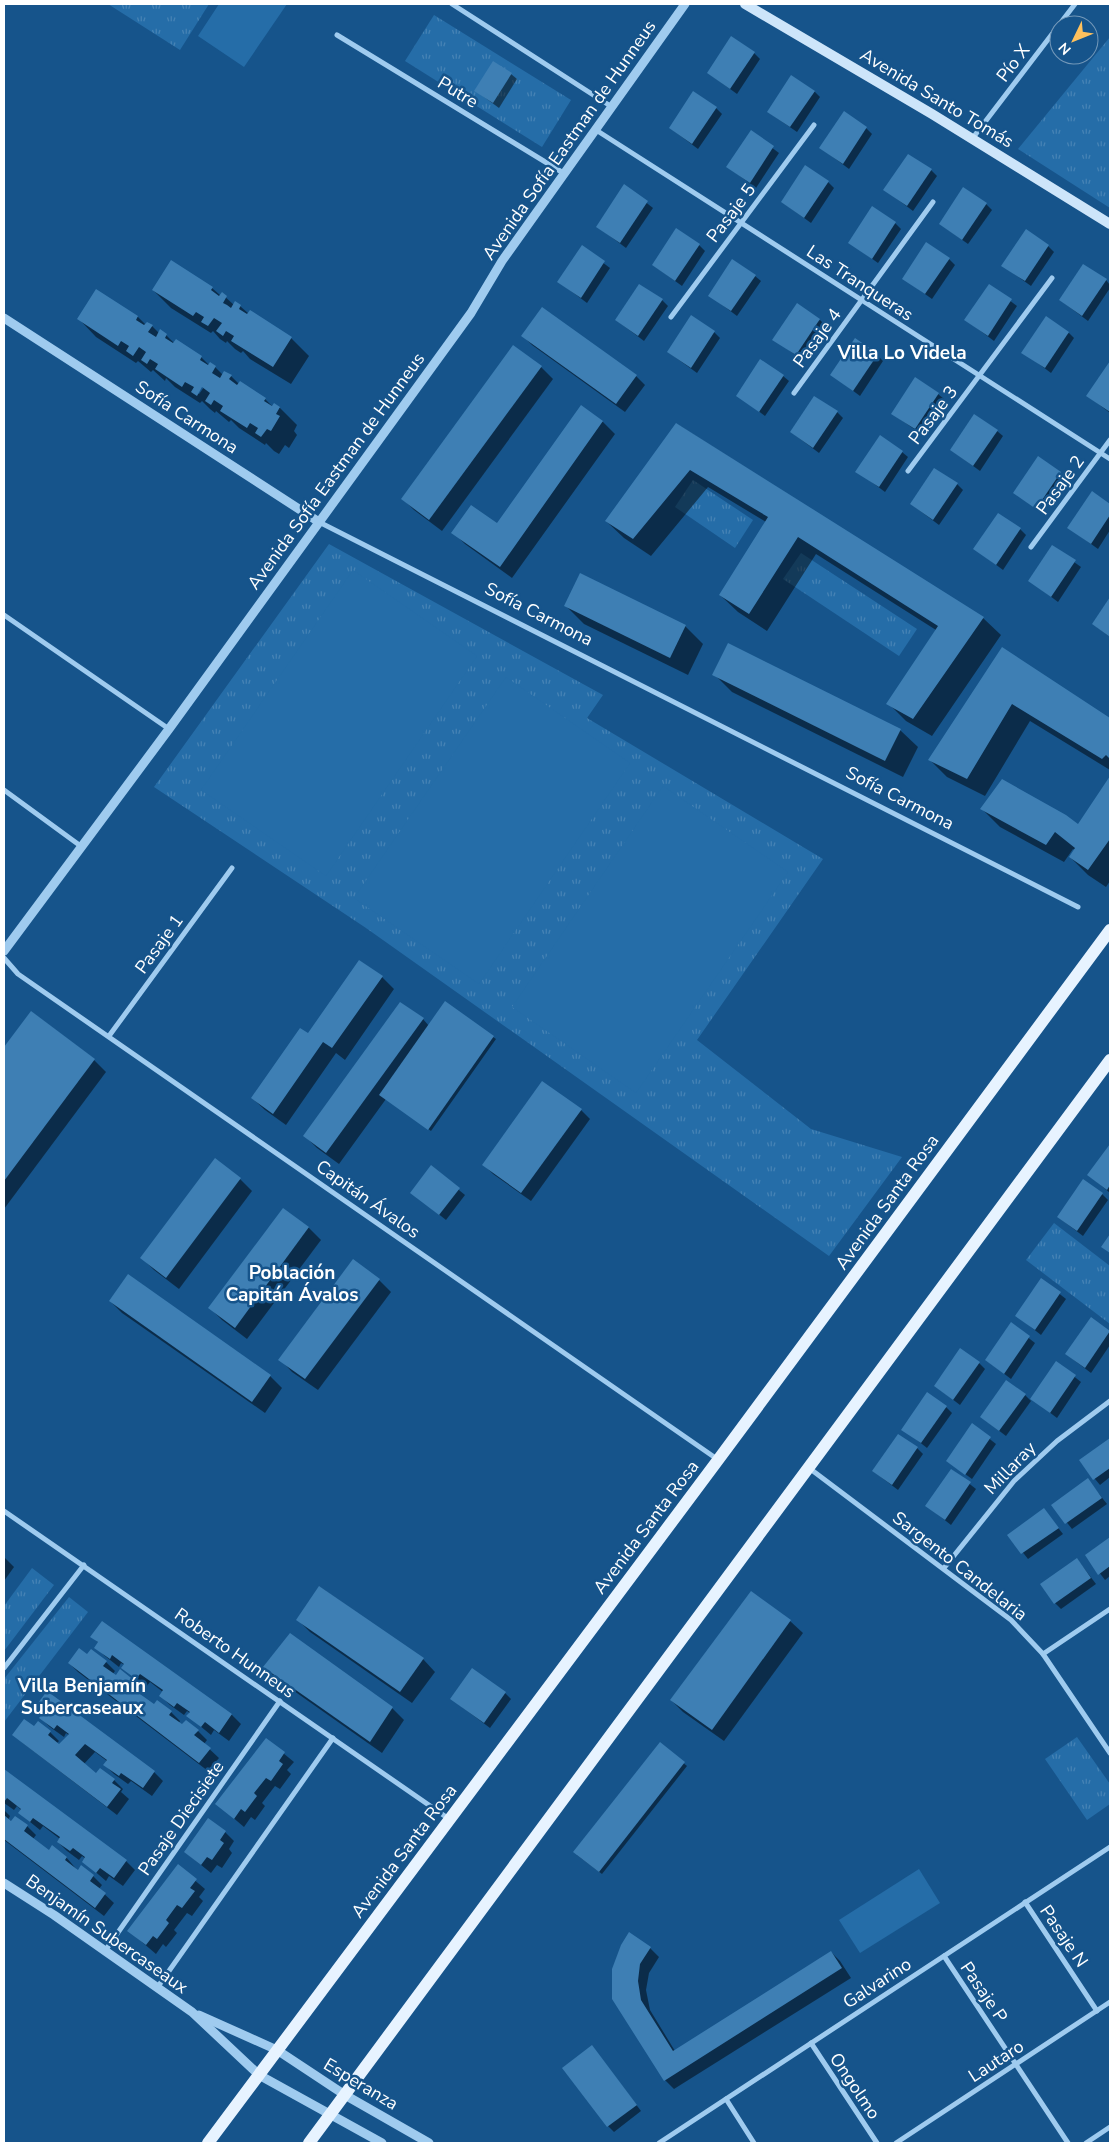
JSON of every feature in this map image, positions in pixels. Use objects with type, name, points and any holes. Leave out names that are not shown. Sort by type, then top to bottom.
[{"type":"main road","name":"Avenida Santo Tomás","points":[[745,4],[972,138],[1110,224]]},
{"type":"main road","name":"Avenida Santa Rosa","points":[[208,2143],[718,1460],[1110,930]]},
{"type":"main road","points":[[309,2143],[1110,1060]]},
{"type":"street","points":[[452,4],[612,107]]},
{"type":"street","name":"Avenida Sofía Eastman de Hunneus","points":[[4,951],[169,728],[470,314],[502,261],[685,4]]},
{"type":"street","name":"Pío X","points":[[972,138],[1075,4]]},
{"type":"street","name":"Putre","points":[[337,34],[565,174]]},
{"type":"street","name":"Pasaje 5","points":[[671,317],[814,125]]},
{"type":"street","name":"Las Tranqueras","points":[[596,130],[1110,459]]},
{"type":"street","name":"Pasaje 4","points":[[794,393],[934,202]]},
{"type":"street","name":"Pasaje 3","points":[[908,471],[1052,278]]},
{"type":"street","name":"Sofía Carmona","points":[[4,318],[319,522],[1078,907]]},
{"type":"street","name":"Pasaje 2","points":[[1031,547],[1110,440]]},
{"type":"street","points":[[4,615],[169,728]]},
{"type":"street","points":[[4,790],[82,846]]},
{"type":"street","name":"Pasaje 1","points":[[109,1036],[232,868]]},
{"type":"street","name":"Capitán Ávalos","points":[[4,958],[18,974],[718,1460]]},
{"type":"street","name":"Millaray","points":[[944,1568],[1014,1481],[1058,1441],[1110,1402]]},
{"type":"street","name":"Sargento Candelaria","points":[[808,1468],[1011,1620],[1043,1654],[1108,1746],[1110,1753]]},
{"type":"street","name":"Roberto Hunneus","points":[[4,1511],[450,1820]]},
{"type":"street","points":[[4,1668],[84,1565]]},
{"type":"street","points":[[1043,1654],[1110,1609]]},
{"type":"street","name":"Pasaje Diecisiete","points":[[105,1951],[280,1701]]},
{"type":"street","points":[[158,1988],[333,1738]]},
{"type":"street","name":"Galvarino","points":[[659,2143],[1110,1846]]},
{"type":"street","name":"Benjamín Subercaseaux","points":[[4,1883],[192,2012],[259,2075]]},
{"type":"street","name":"Pasaje N","points":[[1025,1902],[1097,2011]]},
{"type":"street","name":"Pasaje P","points":[[944,1956],[1068,2143]]},
{"type":"street","name":"Lautaro","points":[[896,2143],[1110,2002]]},
{"type":"street","name":"Benjamín Subercaseaux","points":[[192,2012],[277,2050]]},
{"type":"street","name":"Ongolmo","points":[[811,2043],[877,2143]]},
{"type":"street","name":"Esperanza","points":[[277,2050],[345,2095],[429,2143]]},
{"type":"street","points":[[259,2075],[382,2143]]},
{"type":"street","points":[[726,2100],[754,2143]]},
{"type":"street","points":[[1086,2143],[1110,2127]]},
{"type":"green space","points":[[108,4],[209,4],[180,50]]},
{"type":"green space","points":[[219,4],[287,4],[244,67],[198,36]]},
{"type":"green space","points":[[434,15],[571,100],[542,147],[405,61]]},
{"type":"green space","points":[[1110,37],[1110,208],[1018,149],[1087,65],[1099,65],[1099,50]]},
{"type":"green space","points":[[693,480],[753,520],[735,548],[675,507]]},
{"type":"green space","points":[[329,544],[603,695],[587,718],[823,859],[697,1040],[811,1129],[902,1157],[829,1256],[366,928],[154,787]]},
{"type":"green space","points":[[801,553],[917,629],[899,656],[783,579]]},
{"type":"green space","points":[[353,570],[477,656],[326,876],[201,790]]},
{"type":"green space","points":[[506,677],[630,763],[479,984],[354,898]]},
{"type":"green space","points":[[663,786],[788,872],[636,1093],[512,1007]]},
{"type":"green space","points":[[1054,1223],[1110,1266],[1110,1324],[1026,1260]]},
{"type":"green space","points":[[32,1568],[54,1585],[4,1651],[4,1606]]},
{"type":"green space","points":[[69,1597],[88,1612],[4,1722],[4,1679]]},
{"type":"green space","points":[[1077,1737],[1110,1784],[1110,1804],[1087,1820],[1045,1759]]},
{"type":"green space","points":[[919,1869],[940,1903],[860,1953],[839,1920]]},
{"type":"building","points":[[731,36],[755,52],[730,89],[707,73]]},
{"type":"building","points":[[493,61],[512,73],[493,103],[474,91]]},
{"type":"building","points":[[791,75],[815,91],[790,127],[767,112]]},
{"type":"building","points":[[693,91],[717,107],[692,144],[669,128]]},
{"type":"building","points":[[844,111],[867,127],[843,164],[819,148]]},
{"type":"building","points":[[751,130],[774,146],[750,183],[726,167]]},
{"type":"building","points":[[908,154],[932,169],[907,206],[883,190]]},
{"type":"building","points":[[805,165],[829,181],[804,218],[781,202]]},
{"type":"building","points":[[624,184],[648,201],[620,243],[596,227]]},
{"type":"building","points":[[963,187],[987,203],[962,240],[939,224]]},
{"type":"building","points":[[872,206],[896,222],[872,259],[848,243]]},
{"type":"building","points":[[676,228],[700,244],[675,281],[652,265]]},
{"type":"building","points":[[1026,229],[1049,245],[1025,281],[1001,266]]},
{"type":"building","points":[[926,242],[950,258],[925,294],[902,279]]},
{"type":"building","points":[[582,245],[605,261],[581,298],[557,282]]},
{"type":"building","points":[[732,259],[756,275],[731,311],[708,296]]},
{"type":"building","points":[[171,260],[213,287],[211,290],[219,296],[222,292],[227,296],[223,303],[231,308],[235,301],[241,305],[239,309],[247,314],[250,310],[292,337],[273,367],[231,341],[234,336],[226,331],[223,336],[216,331],[222,323],[214,318],[208,326],[201,322],[204,317],[196,312],[193,316],[152,290]]},
{"type":"building","points":[[1083,264],[1107,279],[1082,316],[1059,300]]},
{"type":"building","points":[[639,284],[663,299],[638,336],[615,320]]},
{"type":"building","points":[[989,284],[1012,299],[988,336],[964,320]]},
{"type":"building","points":[[96,289],[138,316],[136,320],[144,325],[147,322],[153,325],[148,332],[156,337],[160,329],[167,334],[165,338],[173,343],[176,339],[202,356],[200,360],[208,365],[210,362],[216,366],[212,373],[220,378],[224,371],[232,375],[229,379],[237,385],[240,381],[266,398],[264,401],[272,406],[274,403],[280,407],[276,414],[280,416],[271,431],[267,429],[261,437],[255,433],[258,428],[250,423],[247,428],[220,411],[223,406],[214,400],[211,405],[205,401],[210,393],[202,387],[197,396],[191,392],[194,387],[185,382],[182,387],[155,369],[158,364],[150,359],[147,364],[141,360],[146,352],[139,347],[133,356],[126,351],[129,346],[121,341],[118,346],[77,319]]},
{"type":"building","points":[[797,303],[820,319],[796,355],[772,340]]},
{"type":"building","points":[[542,307],[637,375],[616,404],[521,336]]},
{"type":"building","points":[[691,315],[715,331],[691,368],[667,352]]},
{"type":"building","points":[[1046,316],[1069,332],[1045,368],[1021,353]]},
{"type":"building","points":[[855,338],[878,354],[853,391],[830,375]]},
{"type":"building","points":[[513,345],[542,366],[429,520],[401,499]]},
{"type":"building","points":[[760,359],[784,375],[759,412],[736,396]]},
{"type":"building","points":[[1110,361],[1110,412],[1086,396]]},
{"type":"building","points":[[915,377],[939,393],[915,429],[891,414]]},
{"type":"building","points":[[814,396],[838,411],[813,448],[790,432]]},
{"type":"building","points":[[581,405],[603,421],[500,567],[451,533],[471,505],[497,523]]},
{"type":"building","points":[[974,414],[998,430],[973,466],[950,450]]},
{"type":"building","points":[[676,423],[984,617],[913,719],[886,704],[938,626],[798,537],[749,614],[719,595],[768,517],[690,470],[633,539],[605,521]]},
{"type":"building","points":[[880,435],[903,451],[879,487],[855,472]]},
{"type":"building","points":[[1038,456],[1061,472],[1036,509],[1013,493]]},
{"type":"building","points":[[934,468],[958,483],[933,520],[910,504]]},
{"type":"building","points":[[1092,491],[1110,504],[1110,515],[1091,544],[1067,528]]},
{"type":"building","points":[[998,513],[1021,528],[996,565],[973,549]]},
{"type":"building","points":[[1052,545],[1076,560],[1051,597],[1028,581]]},
{"type":"building","points":[[580,573],[686,625],[670,658],[564,606]]},
{"type":"building","points":[[1110,597],[1110,637],[1092,624]]},
{"type":"building","points":[[728,643],[901,729],[885,761],[712,675]]},
{"type":"building","points":[[1002,647],[1110,718],[1110,759],[1106,755],[1102,759],[1012,704],[967,779],[928,760]]},
{"type":"building","points":[[1110,776],[1110,839],[1088,870],[1069,857],[1075,848],[1055,832],[1046,845],[980,809],[1002,779],[1066,815],[1078,824]]},
{"type":"building","points":[[359,960],[383,976],[332,1048],[323,1042],[273,1114],[251,1098],[300,1028],[308,1033]]},
{"type":"building","points":[[445,1001],[494,1036],[428,1130],[379,1095]]},
{"type":"building","points":[[400,1002],[424,1018],[326,1153],[303,1136]]},
{"type":"building","points":[[31,1011],[95,1059],[4,1181],[4,1047]]},
{"type":"building","points":[[542,1081],[582,1109],[521,1193],[482,1165]]},
{"type":"building","points":[[1110,1144],[1110,1185],[1107,1190],[1087,1175]]},
{"type":"building","points":[[215,1158],[241,1178],[166,1278],[140,1258]]},
{"type":"building","points":[[431,1165],[460,1188],[439,1215],[410,1193]]},
{"type":"building","points":[[1083,1179],[1103,1193],[1077,1231],[1057,1217]]},
{"type":"building","points":[[283,1208],[309,1227],[235,1328],[208,1308]]},
{"type":"building","points":[[1110,1234],[1110,1253],[1101,1247]]},
{"type":"building","points":[[353,1259],[380,1279],[305,1379],[278,1360]]},
{"type":"building","points":[[128,1274],[271,1375],[252,1402],[109,1301]]},
{"type":"building","points":[[1041,1278],[1061,1292],[1035,1330],[1015,1316]]},
{"type":"building","points":[[1091,1317],[1110,1331],[1085,1368],[1065,1354]]},
{"type":"building","points":[[1011,1322],[1030,1336],[1004,1374],[985,1360]]},
{"type":"building","points":[[960,1348],[980,1362],[953,1400],[934,1386]]},
{"type":"building","points":[[1056,1361],[1076,1375],[1050,1413],[1030,1399]]},
{"type":"building","points":[[1006,1380],[1026,1394],[999,1431],[980,1417]]},
{"type":"building","points":[[927,1392],[947,1406],[921,1443],[901,1430]]},
{"type":"building","points":[[972,1423],[991,1437],[965,1475],[946,1461]]},
{"type":"building","points":[[898,1434],[918,1447],[892,1485],[872,1471]]},
{"type":"building","points":[[1110,1438],[1110,1468],[1093,1480],[1079,1460]]},
{"type":"building","points":[[951,1469],[971,1482],[945,1520],[925,1506]]},
{"type":"building","points":[[1088,1478],[1102,1498],[1065,1524],[1051,1505]]},
{"type":"building","points":[[1044,1508],[1059,1528],[1021,1554],[1007,1535]]},
{"type":"building","points":[[1110,1537],[1110,1566],[1098,1575],[1085,1555]]},
{"type":"building","points":[[1077,1558],[1091,1578],[1054,1604],[1040,1584]]},
{"type":"building","points":[[319,1586],[424,1658],[400,1692],[296,1620]]},
{"type":"building","points":[[751,1591],[791,1620],[712,1730],[670,1700]]},
{"type":"building","points":[[102,1621],[232,1714],[219,1733],[205,1722],[201,1727],[186,1716],[190,1712],[177,1703],[174,1707],[159,1696],[163,1690],[140,1674],[136,1679],[121,1668],[124,1664],[112,1655],[110,1659],[94,1648],[98,1642],[90,1637]]},
{"type":"building","points":[[290,1633],[393,1707],[370,1742],[263,1667]]},
{"type":"building","points":[[79,1648],[87,1654],[91,1649],[107,1661],[103,1666],[116,1675],[120,1669],[135,1681],[130,1687],[154,1704],[157,1700],[172,1711],[169,1715],[182,1724],[186,1720],[199,1730],[194,1735],[211,1748],[199,1763],[68,1663]]},
{"type":"building","points":[[472,1668],[506,1692],[484,1723],[450,1699]]},
{"type":"building","points":[[47,1691],[155,1771],[143,1788],[121,1773],[119,1776],[103,1765],[107,1760],[85,1744],[75,1755],[96,1773],[100,1768],[115,1779],[112,1783],[121,1789],[107,1807],[12,1735],[24,1719],[34,1726],[38,1721],[51,1731],[48,1735],[59,1744],[69,1734],[57,1725],[54,1729],[39,1718],[43,1713],[35,1707]]},
{"type":"building","points":[[266,1738],[285,1752],[279,1761],[283,1764],[271,1781],[266,1778],[254,1793],[257,1796],[245,1812],[241,1809],[234,1819],[215,1804]]},
{"type":"building","points":[[660,1742],[685,1762],[599,1872],[573,1852]]},
{"type":"building","points":[[4,1769],[127,1860],[114,1878],[100,1868],[96,1873],[82,1862],[85,1857],[73,1848],[70,1851],[57,1842],[60,1837],[33,1818],[30,1822],[18,1813],[21,1809],[7,1798],[4,1802]]},
{"type":"building","points":[[4,1815],[11,1821],[15,1816],[28,1825],[24,1831],[49,1850],[52,1845],[67,1857],[65,1860],[78,1870],[81,1865],[94,1875],[90,1881],[106,1893],[95,1908],[4,1839]]},
{"type":"building","points":[[208,1818],[226,1831],[220,1840],[224,1843],[212,1860],[207,1857],[201,1865],[184,1852]]},
{"type":"building","points":[[178,1864],[197,1879],[190,1888],[195,1891],[182,1908],[177,1905],[166,1920],[169,1923],[157,1939],[153,1936],[146,1945],[127,1931]]},
{"type":"building","points":[[629,1932],[651,1947],[640,1964],[638,1981],[641,2000],[673,2051],[831,1951],[842,1968],[664,2081],[612,1999],[612,1969],[621,1945]]},
{"type":"building","points":[[592,2045],[637,2105],[607,2127],[562,2068]]},
{"type":"district","name":"Villa Lo Videla","points":[[902,352]]},
{"type":"district","name":"Población Capitán Ávalos","points":[[292,1283]]},
{"type":"district","name":"Villa Benjamín Subercaseaux","points":[[82,1696]]}]
